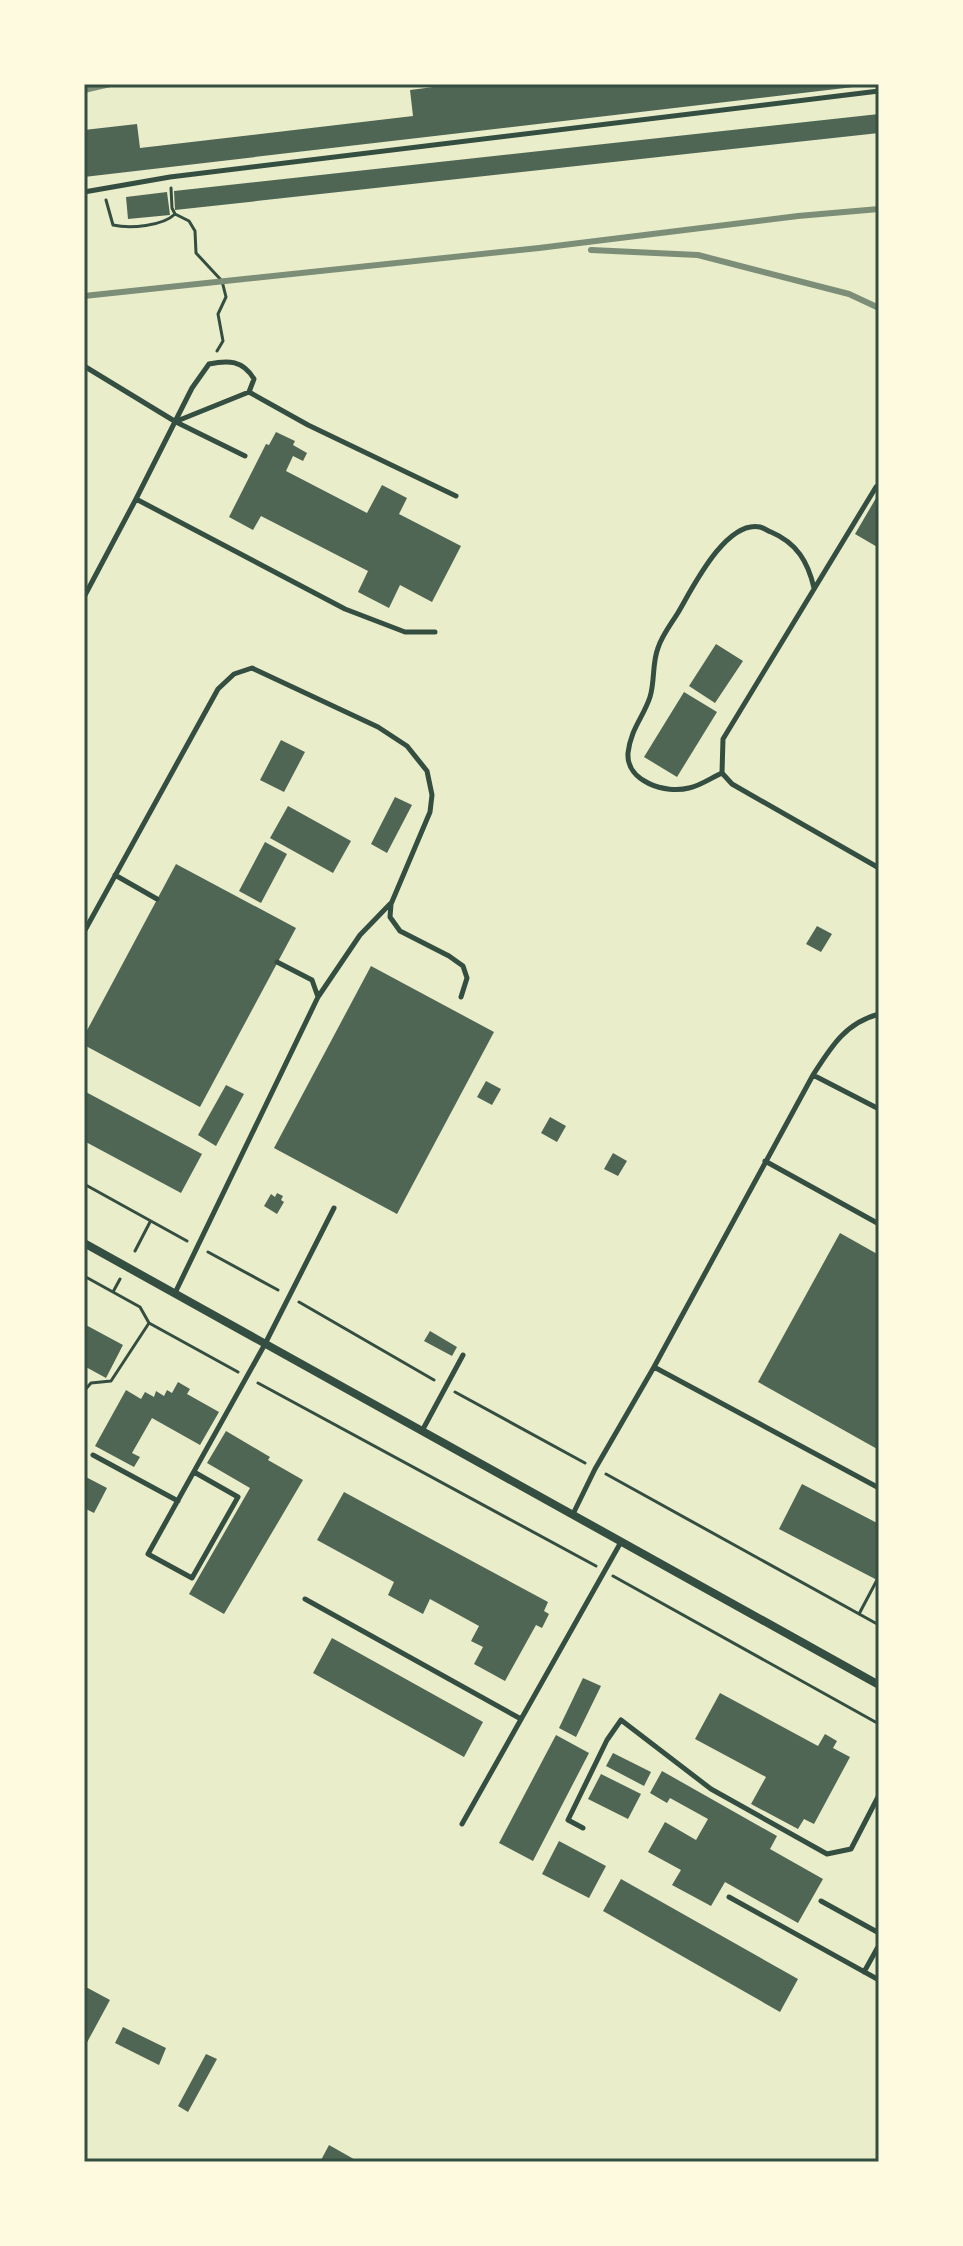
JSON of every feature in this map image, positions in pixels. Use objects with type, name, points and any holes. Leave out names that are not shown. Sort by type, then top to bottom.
[{"type":"street","points":[[84,1243],[879,1685]]},
{"type":"lane","points":[[84,192],[170,177],[879,91]]},
{"type":"lane","points":[[84,597],[192,388],[209,364],[228,360],[248,368],[254,379],[249,392],[176,422]]},
{"type":"lane","points":[[84,366],[176,422],[245,456]]},
{"type":"lane","points":[[249,392],[308,425],[456,496]]},
{"type":"lane","points":[[876,487],[723,739],[722,773],[732,784],[765,804],[879,868]]},
{"type":"lane","points":[[136,499],[345,609],[405,632],[435,632]]},
{"type":"lane","points":[[722,773],[689,788],[667,790],[648,784],[635,773],[628,757],[633,728],[650,697],[657,648],[702,570],[719,548],[738,532],[758,526],[783,537],[809,567],[814,588]]},
{"type":"lane","points":[[84,932],[218,689],[234,674],[252,668],[378,727],[407,746],[427,771],[432,795],[430,812],[391,904],[390,917],[400,931],[463,966],[467,978],[461,997]]},
{"type":"lane","points":[[115,875],[157,899]]},
{"type":"lane","points":[[174,1294],[318,997],[360,935],[391,904]]},
{"type":"lane","points":[[277,962],[312,980],[318,997]]},
{"type":"lane","points":[[573,1514],[813,1075],[835,1041],[862,1019],[879,1014]]},
{"type":"lane","points":[[813,1075],[879,1109]]},
{"type":"lane","points":[[765,1161],[879,1224]]},
{"type":"lane","points":[[194,1472],[238,1497],[192,1578],[148,1554],[265,1344],[334,1208]]},
{"type":"lane","points":[[422,1431],[463,1355]]},
{"type":"lane","points":[[654,1367],[879,1488]]},
{"type":"lane","points":[[93,1455],[178,1501]]},
{"type":"lane","points":[[462,1824],[621,1541]]},
{"type":"lane","points":[[305,1599],[521,1719]]},
{"type":"lane","points":[[583,1828],[568,1820],[607,1740],[621,1720],[711,1789],[827,1854],[851,1849],[879,1795]]},
{"type":"lane","points":[[729,1897],[879,1980]]},
{"type":"lane","points":[[821,1901],[879,1933]]},
{"type":"lane","points":[[864,1972],[879,1945]]},
{"type":"path","points":[[170,177],[172,208],[175,214],[189,221],[195,231],[196,253],[222,281],[226,297],[218,314],[223,341],[209,364]]},
{"type":"path","points":[[103,189],[113,225],[126,228],[167,222],[175,214]]},
{"type":"path","points":[[84,1184],[879,1625]]},
{"type":"path","points":[[135,1251],[150,1222]]},
{"type":"path","points":[[84,1276],[140,1307],[149,1323],[879,1724]]},
{"type":"path","points":[[113,1292],[120,1279]]},
{"type":"path","points":[[84,1391],[91,1383],[111,1381],[149,1323]]},
{"type":"path","points":[[859,1614],[877,1580]]},
{"type":"building","points":[[457,84],[862,86],[84,177],[84,130],[137,124],[140,148],[413,116],[410,90]]},
{"type":"building","points":[[879,114],[879,133],[175,210],[174,191]]},
{"type":"building","points":[[167,192],[170,215],[128,219],[126,197]]},
{"type":"building","points":[[276,432],[295,441],[293,445],[307,453],[303,461],[293,456],[286,471],[367,513],[382,485],[407,498],[399,514],[461,546],[432,602],[400,585],[389,608],[358,592],[368,571],[261,516],[253,530],[229,517],[266,444],[269,445]]},
{"type":"building","points":[[879,493],[879,548],[855,534]]},
{"type":"building","points":[[716,644],[743,661],[715,703],[689,686]]},
{"type":"building","points":[[684,692],[717,712],[677,777],[644,757]]},
{"type":"building","points":[[281,740],[305,752],[284,792],[260,780]]},
{"type":"building","points":[[395,797],[412,805],[387,853],[371,844]]},
{"type":"building","points":[[288,806],[351,841],[333,873],[270,838]]},
{"type":"building","points":[[265,842],[287,854],[261,903],[239,891]]},
{"type":"building","points":[[176,864],[296,928],[200,1107],[84,1045],[84,1036]]},
{"type":"building","points":[[817,926],[832,934],[821,952],[806,944]]},
{"type":"building","points":[[371,966],[494,1032],[397,1214],[274,1148]]},
{"type":"building","points":[[486,1081],[501,1089],[492,1105],[477,1097]]},
{"type":"building","points":[[226,1085],[244,1094],[216,1146],[198,1135]]},
{"type":"building","points":[[84,1091],[202,1154],[181,1193],[84,1141]]},
{"type":"building","points":[[550,1117],[566,1126],[557,1142],[541,1133]]},
{"type":"building","points":[[613,1153],[627,1161],[618,1176],[604,1169]]},
{"type":"building","points":[[277,1193],[283,1196],[281,1200],[284,1202],[277,1214],[264,1206],[271,1194],[275,1197]]},
{"type":"building","points":[[840,1233],[879,1255],[879,1450],[758,1382]]},
{"type":"building","points":[[84,1324],[123,1345],[106,1378],[84,1366]]},
{"type":"building","points":[[430,1331],[457,1347],[452,1356],[424,1341]]},
{"type":"building","points":[[178,1382],[190,1389],[187,1394],[219,1412],[200,1445],[152,1418],[132,1453],[140,1457],[134,1467],[95,1446],[126,1390],[141,1399],[145,1392],[154,1397],[156,1391],[164,1396],[167,1390],[172,1393]]},
{"type":"building","points":[[226,1431],[303,1480],[224,1614],[189,1594],[250,1488],[207,1463]]},
{"type":"building","points":[[84,1476],[107,1488],[94,1513],[84,1508]]},
{"type":"building","points":[[802,1484],[879,1524],[879,1581],[779,1529]]},
{"type":"building","points":[[344,1492],[548,1602],[544,1611],[549,1614],[542,1628],[536,1625],[505,1681],[474,1664],[483,1647],[471,1641],[479,1626],[430,1599],[423,1614],[388,1595],[394,1582],[317,1540]]},
{"type":"building","points":[[332,1638],[483,1722],[464,1757],[313,1673]]},
{"type":"building","points":[[583,1678],[601,1686],[576,1737],[559,1728]]},
{"type":"building","points":[[720,1693],[818,1746],[825,1734],[837,1741],[833,1748],[850,1757],[814,1824],[804,1819],[798,1829],[751,1804],[766,1777],[695,1739]]},
{"type":"building","points":[[556,1735],[589,1753],[533,1861],[499,1843]]},
{"type":"building","points":[[613,1753],[651,1772],[644,1786],[606,1766]]},
{"type":"building","points":[[662,1771],[777,1836],[770,1849],[823,1879],[798,1923],[725,1882],[711,1906],[672,1885],[681,1870],[648,1852],[665,1822],[696,1840],[708,1819],[670,1798],[667,1803],[650,1793]]},
{"type":"building","points":[[601,1774],[641,1794],[628,1819],[588,1799]]},
{"type":"building","points":[[559,1841],[606,1866],[589,1898],[542,1874]]},
{"type":"building","points":[[621,1879],[798,1979],[780,2012],[603,1911]]},
{"type":"building","points":[[84,1986],[110,2000],[84,2048]]},
{"type":"building","points":[[123,2027],[166,2048],[159,2065],[115,2043]]},
{"type":"building","points":[[206,2054],[217,2059],[188,2112],[178,2106]]},
{"type":"building","points":[[329,2145],[359,2162],[320,2162]]},
{"type":"railway","points":[[84,90],[110,84]]},
{"type":"railway","points":[[84,296],[879,209]]},
{"type":"railway","points":[[591,250],[698,255],[849,294],[879,308]]}]
